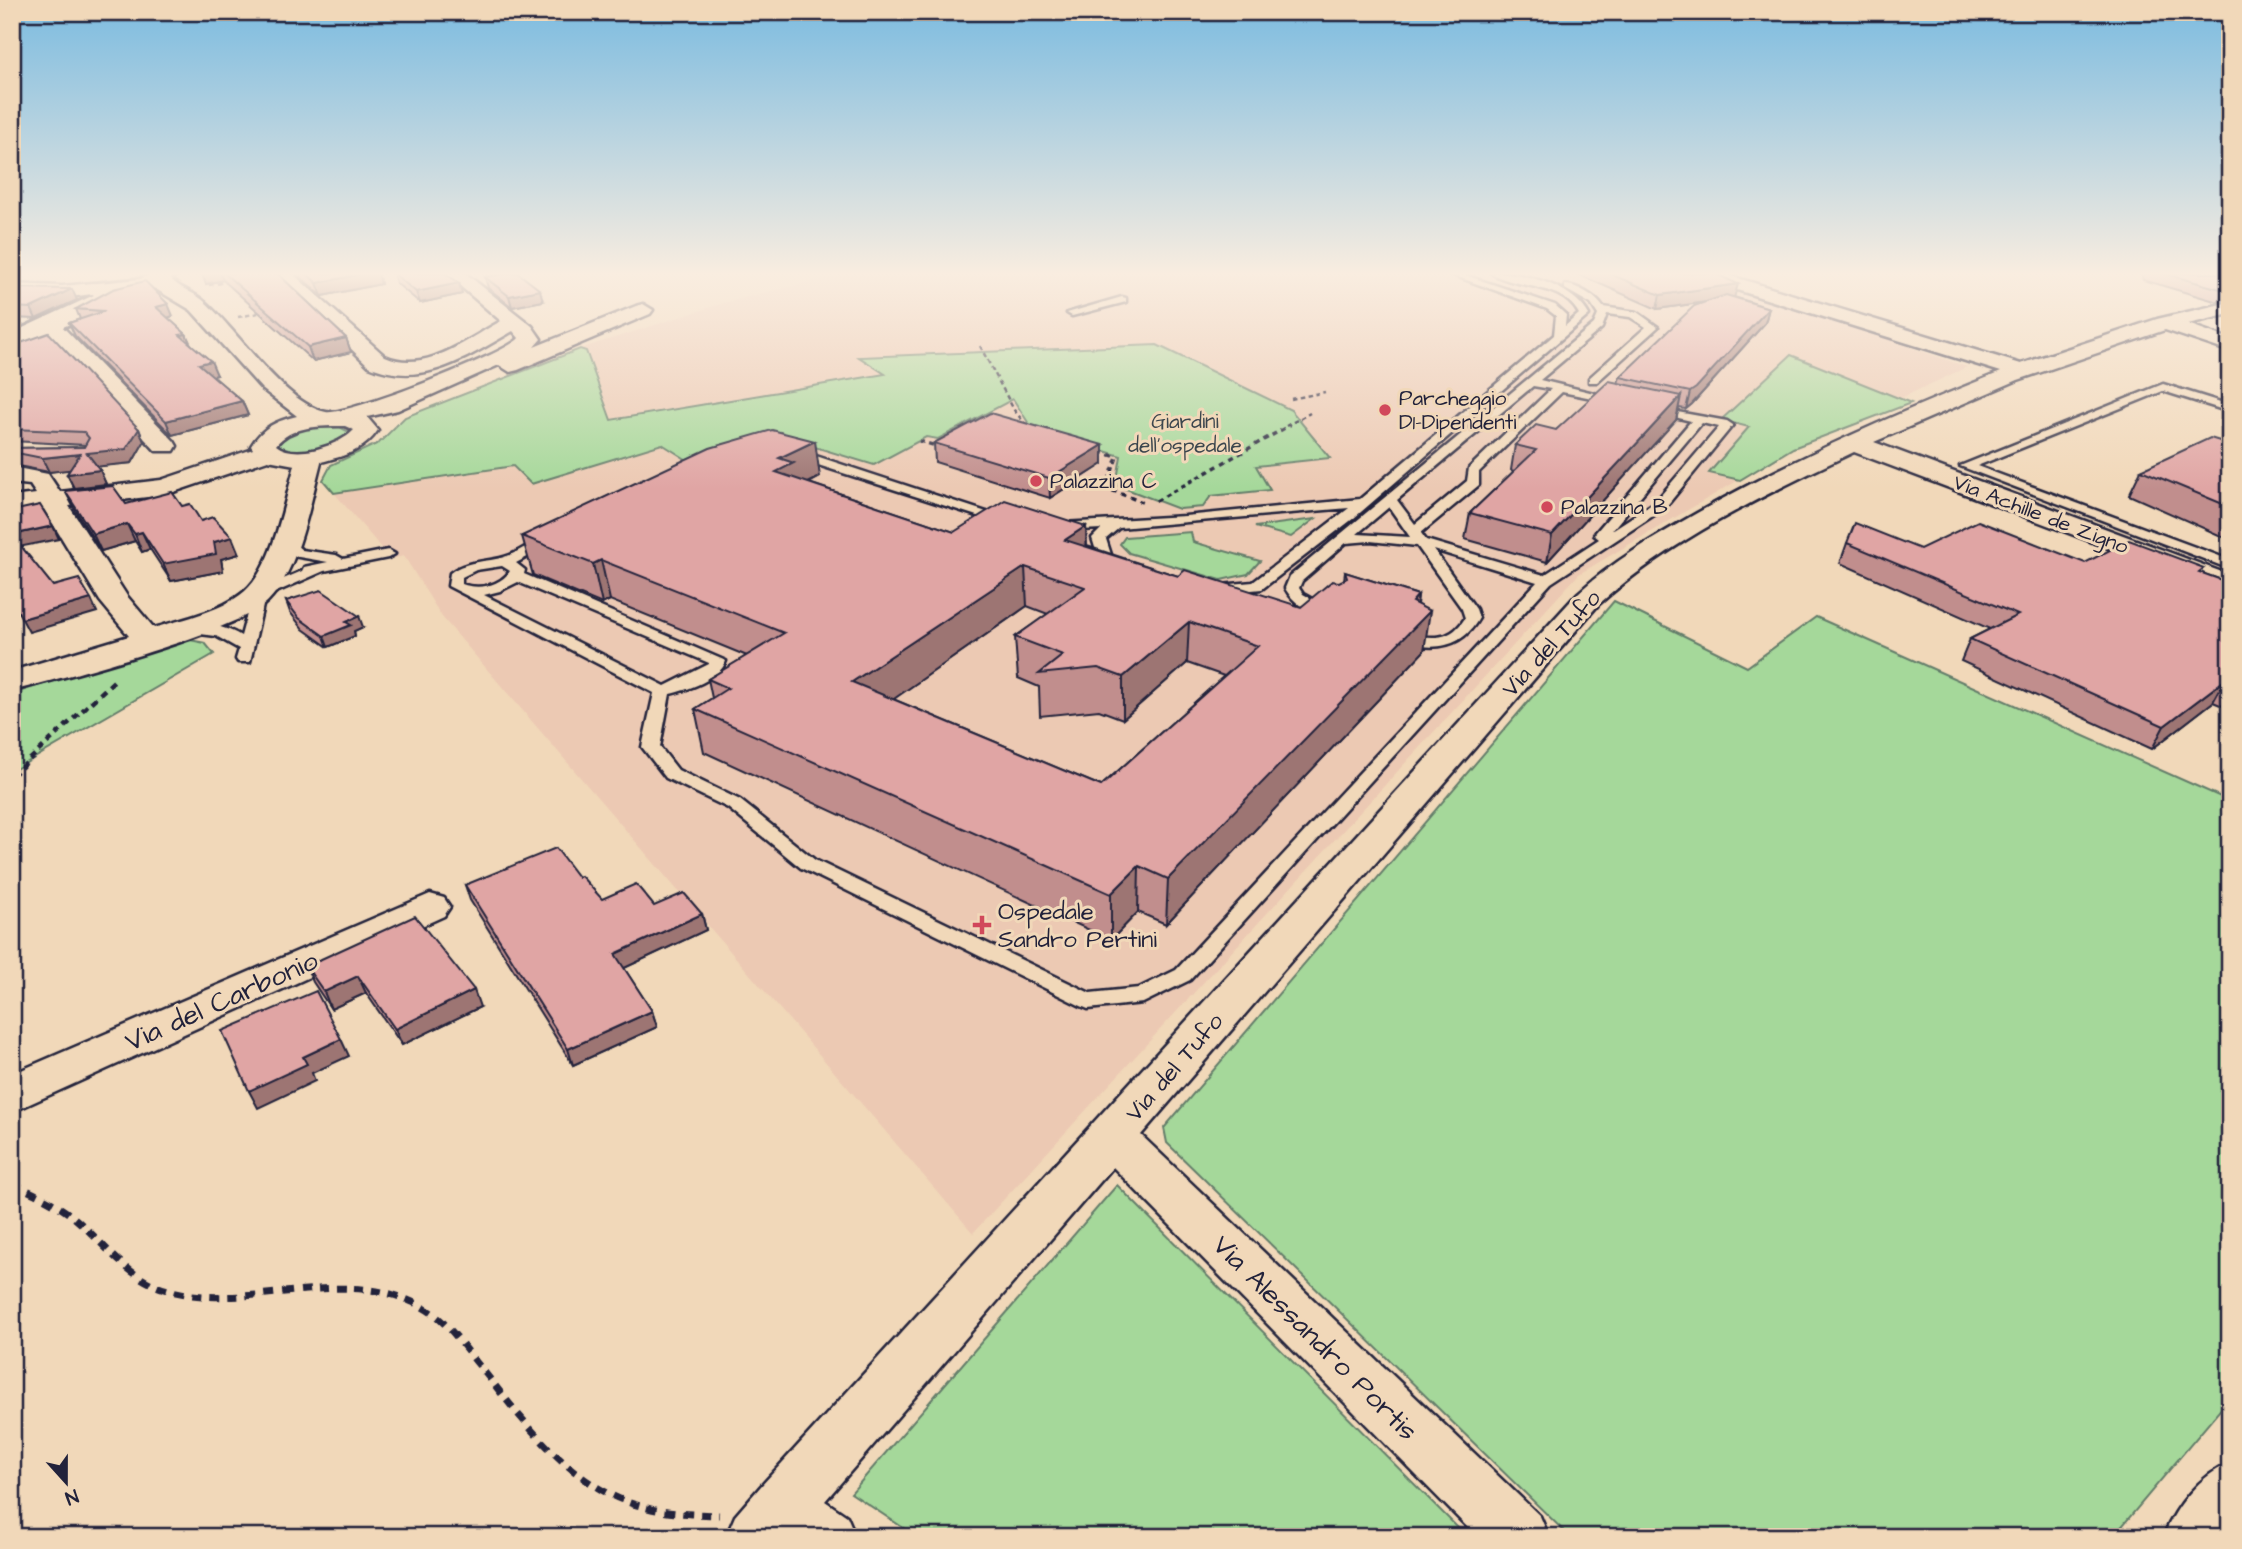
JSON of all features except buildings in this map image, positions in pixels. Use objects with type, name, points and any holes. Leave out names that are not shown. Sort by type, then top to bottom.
[{"type":"street","points":[[69,345],[165,446]]},
{"type":"street","points":[[235,345],[289,404],[329,419],[355,420],[366,428]]},
{"type":"street","points":[[360,345],[377,361],[396,369],[429,366],[446,361],[473,345]]},
{"type":"street","points":[[267,452],[264,443],[275,433],[390,405],[507,356],[524,345]]},
{"type":"street","points":[[12,505],[164,487],[267,452],[284,457],[310,456],[355,443],[365,433],[366,428],[403,408],[557,345]]},
{"type":"street","points":[[1938,345],[2006,366]]},
{"type":"street","name":"Via del Tufo","points":[[788,1527],[1112,1137],[1588,599],[1631,565],[1748,494],[2006,366],[2057,345]]},
{"type":"street","name":"Via del Tufo","points":[[2006,366],[2090,345]]},
{"type":"street","points":[[2205,345],[2230,356]]},
{"type":"street","name":"Via Achille de Zigno","points":[[1853,443],[2227,576]]},
{"type":"street","points":[[12,681],[178,629],[232,610],[258,595],[279,552],[310,456]]},
{"type":"street","points":[[17,460],[36,477],[115,601],[147,639]]},
{"type":"street","name":"Via del Carbonio","points":[[12,1094],[430,907]]},
{"type":"street","name":"Via Alessandro Portis","points":[[1112,1137],[1519,1537]]},
{"type":"street","points":[[2193,1537],[2230,1492]]},
{"type":"lane","points":[[1211,589],[1257,586],[1550,345]]},
{"type":"lane","points":[[1334,616],[1305,603],[1292,589],[1295,579],[1575,345]]},
{"type":"lane","points":[[1593,380],[1633,345]]},
{"type":"lane","points":[[1532,382],[1634,404]]},
{"type":"lane","points":[[1420,537],[1474,482],[1473,471],[1560,387]]},
{"type":"lane","points":[[2227,576],[1966,466],[2163,387],[2230,409]]},
{"type":"lane","points":[[663,691],[651,747],[671,774],[734,804],[808,864],[1088,1001],[1143,995],[1183,975],[1546,580],[1590,548],[1660,505],[1727,425],[1647,407]]},
{"type":"lane","points":[[1590,548],[1699,419]]},
{"type":"lane","points":[[783,455],[802,454],[1018,524]]},
{"type":"lane","points":[[1390,499],[1420,537],[1469,609],[1472,618],[1459,635],[1440,644],[1416,641]]},
{"type":"lane","points":[[1113,558],[1076,545],[1049,531],[1360,503]]},
{"type":"lane","points":[[1115,524],[1099,538],[1113,558],[1111,581],[1117,586]]},
{"type":"lane","points":[[1343,539],[1420,537],[1546,580]]},
{"type":"lane","points":[[505,562],[556,538]]},
{"type":"lane","points":[[279,552],[357,559]]},
{"type":"lane","points":[[279,552],[302,570],[318,569]]},
{"type":"lane","points":[[178,629],[217,630],[234,635],[245,653],[258,595],[318,569],[388,554]]},
{"type":"lane","points":[[461,589],[485,590],[499,587],[516,576],[518,570],[514,565],[505,562],[483,562],[462,570],[453,581],[461,589],[663,691],[679,687],[716,667],[718,661],[516,576]]},
{"type":"path","points":[[980,346],[1014,410],[1030,431]]},
{"type":"path","points":[[1291,399],[1325,392]]},
{"type":"path","points":[[1150,505],[1310,413]]},
{"type":"path","points":[[919,441],[942,448]]},
{"type":"path","points":[[1092,449],[1117,457],[1106,488],[1185,520]]},
{"type":"path","points":[[12,776],[120,675]]},
{"type":"path","points":[[12,1183],[57,1205],[74,1217],[129,1272],[168,1291],[190,1296],[243,1299],[366,1289],[399,1294],[419,1304],[445,1324],[568,1469],[592,1486],[657,1512],[788,1527]]},
{"type":"shaded area","name":"Ospedale Sandro Pertini","points":[[591,345],[1905,345],[1967,367],[1901,398],[1911,403],[1793,448],[1579,574],[973,1233],[442,617],[404,556],[391,559],[323,480],[331,465],[379,443],[405,417]]},
{"type":"green space","name":"Giardini dell'ospedale","points":[[1158,345],[1291,410],[1330,458],[1256,466],[1270,490],[1211,496],[1203,507],[1179,509],[1116,485],[1121,456],[1033,430],[1013,399],[938,439],[926,437],[874,465],[782,437],[692,463],[662,444],[531,484],[513,466],[334,493],[323,480],[331,465],[379,443],[405,417],[580,349],[586,351],[611,420],[885,374],[859,357]]},
{"type":"green space","points":[[1791,355],[1911,403],[1793,448],[1740,480],[1709,473],[1749,427],[1721,420]]},
{"type":"green space","points":[[336,425],[349,432],[336,444],[326,448],[304,452],[285,449],[278,444],[288,433],[296,430]]},
{"type":"green space","points":[[1315,519],[1291,537],[1255,527]]},
{"type":"green space","points":[[1191,532],[1193,542],[1260,561],[1248,574],[1221,580],[1129,553],[1120,544],[1125,537]]},
{"type":"green space","points":[[1614,601],[1747,667],[1816,617],[2230,801],[2230,1398],[2113,1537],[1570,1537],[1167,1143],[1164,1128]]},
{"type":"green space","points":[[190,640],[205,643],[214,654],[12,771],[12,694],[152,649]]},
{"type":"green space","points":[[1117,1185],[1467,1537],[917,1537],[851,1493]]},
{"type":"place","name":"Parcheggio D1-Dipendenti","points":[[1385,410]]},
{"type":"place","name":"Palazzina C","points":[[1036,481]]},
{"type":"place","name":"Palazzina B","points":[[1547,507]]},
{"type":"place","name":"Ospedale Sandro Pertini","points":[[982,925]]}]
